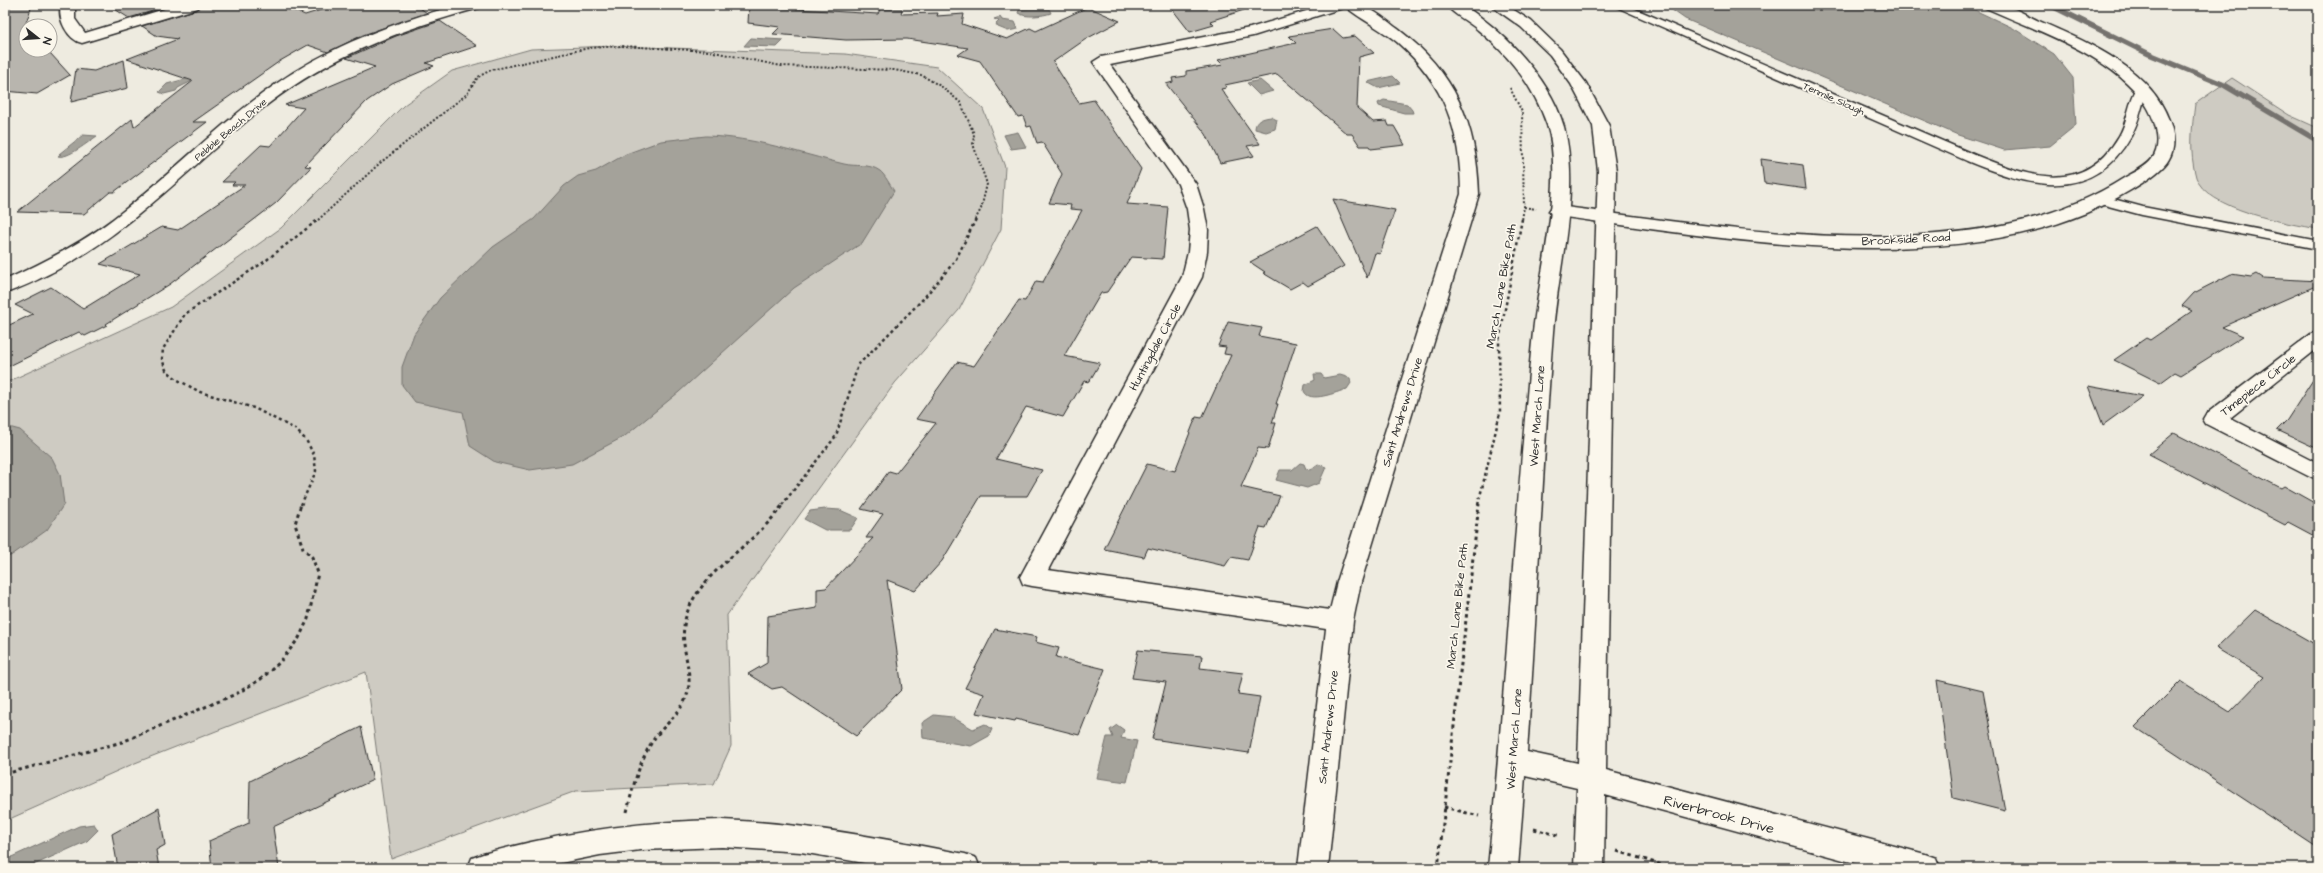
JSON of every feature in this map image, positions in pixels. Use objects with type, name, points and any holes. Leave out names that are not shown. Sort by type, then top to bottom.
[{"type":"street","points":[[68,5],[65,12],[66,20],[82,39],[193,5]]},
{"type":"street","name":"Pebble Beach Drive","points":[[5,286],[66,257],[104,234],[132,213],[262,102],[309,69],[373,38],[438,15],[474,5]]},
{"type":"street","name":"Huntingdale Circle","points":[[1340,621],[1032,577],[1192,278],[1199,249],[1200,227],[1196,205],[1187,184],[1101,62],[1253,32],[1341,5]]},
{"type":"street","name":"Saint Andrews Drive","points":[[1313,868],[1340,621],[1352,575],[1470,194],[1472,169],[1468,142],[1459,118],[1445,88],[1431,68],[1411,46],[1392,31],[1352,5]]},
{"type":"street","name":"West March Lane","points":[[1453,5],[1489,30],[1514,54],[1539,88],[1556,127],[1561,172],[1558,211],[1543,330],[1513,761],[1503,868]]},
{"type":"street","points":[[1497,5],[1526,24],[1555,52],[1578,83],[1601,126],[1607,171],[1608,218],[1589,868]]},
{"type":"street","name":"Brookside Road","points":[[1558,211],[1794,240],[1866,242],[1936,239],[2038,223],[2102,200],[2120,191],[2160,160],[2166,140],[2161,118],[2155,106],[2141,90],[2111,65],[2086,50],[1991,5]]},
{"type":"street","name":"Timepiece Circle","points":[[2318,338],[2214,419],[2318,474]]},
{"type":"street","name":"Riverbrook Drive","points":[[1513,761],[1591,779],[1925,868]]},
{"type":"street","points":[[483,868],[563,849],[650,836],[740,834],[801,839],[965,868]]},
{"type":"lane","name":"Tenmile Slough","points":[[1617,5],[2008,173],[2053,181],[2080,178],[2104,165],[2126,134],[2141,90]]},
{"type":"lane","points":[[2102,200],[2142,211],[2318,245]]},
{"type":"path","points":[[5,774],[122,742],[236,694],[261,679],[280,662],[299,638],[308,619],[315,594],[318,573],[312,557],[302,548],[295,524],[300,506],[316,471],[314,455],[306,440],[295,429],[254,408],[200,392],[178,380],[166,370],[162,359],[163,349],[174,329],[185,314],[202,301],[264,262],[317,221],[354,190],[380,163],[467,94],[478,77],[491,70],[509,64],[589,48],[622,46],[709,51],[773,65],[880,68],[921,75],[942,87],[961,103],[965,111],[974,134],[973,144],[987,184],[981,209],[955,261],[923,300],[858,365],[854,374],[841,425],[831,443],[773,517],[716,568],[700,590],[686,615],[681,637],[688,684],[687,696],[682,707],[657,736],[645,754],[631,796],[620,841]]},
{"type":"path","name":"March Lane Bike Path","points":[[1438,868],[1478,506],[1500,412],[1499,341],[1524,207],[1522,112],[1509,86]]},
{"type":"shaded area","points":[[1665,5],[1964,5],[2013,28],[2054,54],[2073,78],[2076,125],[2050,146],[2004,150],[1958,135],[1685,19]]},
{"type":"shaded area","points":[[1031,8],[1049,9],[1051,13],[1025,16],[1018,13],[1019,10]]},
{"type":"shaded area","points":[[1000,17],[1002,20],[1015,22],[1018,29],[1008,31],[998,27],[996,24],[999,21],[994,19]]},
{"type":"shaded area","points":[[751,38],[784,40],[777,47],[744,46]]},
{"type":"shaded area","points":[[613,46],[845,54],[937,67],[983,109],[1005,167],[1001,229],[959,310],[895,383],[727,615],[731,746],[714,784],[576,791],[391,859],[366,672],[135,763],[5,821],[5,383],[171,307],[281,228],[404,105],[452,71],[531,49]]},
{"type":"shaded area","points":[[1393,76],[1400,83],[1378,88],[1367,82]]},
{"type":"shaded area","points":[[193,77],[194,80],[178,88],[176,91],[164,94],[159,92],[167,84]]},
{"type":"shaded area","points":[[2232,78],[2289,115],[2318,128],[2318,229],[2269,219],[2231,206],[2215,198],[2203,188],[2196,177],[2192,159],[2192,131],[2195,104]]},
{"type":"shaded area","points":[[1260,80],[1273,91],[1259,95],[1247,83]]},
{"type":"shaded area","points":[[1384,100],[1407,104],[1413,113],[1404,113],[1379,106],[1378,103]]},
{"type":"shaded area","points":[[1271,117],[1277,120],[1275,129],[1266,132],[1255,129],[1256,123],[1262,119]]},
{"type":"shaded area","points":[[1018,132],[1026,147],[1011,149],[1004,135]]},
{"type":"shaded area","points":[[83,135],[97,136],[72,153],[58,156],[61,154],[59,154]]},
{"type":"shaded area","points":[[706,136],[759,142],[844,164],[871,167],[882,173],[894,191],[862,243],[794,288],[679,392],[625,436],[572,464],[530,470],[495,462],[470,446],[463,412],[415,402],[402,385],[402,367],[414,334],[440,298],[493,247],[534,219],[564,186],[578,176],[596,171],[626,154],[661,141]]},
{"type":"shaded area","points":[[1314,374],[1321,374],[1324,378],[1340,375],[1350,378],[1351,383],[1347,389],[1324,396],[1311,397],[1304,391],[1305,385],[1315,380]]},
{"type":"shaded area","points":[[5,426],[20,430],[52,458],[60,474],[64,504],[47,530],[12,555],[5,558]]},
{"type":"shaded area","points":[[1300,463],[1304,464],[1306,469],[1310,470],[1318,464],[1326,467],[1319,483],[1307,488],[1276,480],[1280,470],[1292,470]]},
{"type":"shaded area","points":[[825,509],[840,510],[858,518],[850,530],[825,530],[804,519],[810,511]]},
{"type":"shaded area","points":[[934,715],[952,717],[973,729],[985,724],[992,729],[989,736],[971,746],[923,738],[922,723]]},
{"type":"shaded area","points":[[1117,725],[1124,730],[1121,738],[1137,741],[1127,782],[1097,778],[1107,737],[1113,737],[1110,730]]},
{"type":"shaded area","points":[[94,824],[98,830],[87,841],[27,868],[5,868],[5,860],[79,826]]},
{"type":"building","points":[[5,5],[32,5],[28,18],[18,18],[18,58],[55,58],[70,75],[37,94],[5,91],[5,33],[7,30]]},
{"type":"building","points":[[108,5],[173,5],[129,18]]},
{"type":"building","points":[[201,5],[281,5],[305,15],[337,5],[416,5],[427,13],[363,35],[328,52],[308,45],[280,61],[193,122],[207,122],[114,192],[110,192],[84,214],[17,212],[132,119],[134,127],[193,81],[127,59],[178,39],[157,36],[142,26],[198,9]]},
{"type":"building","points":[[1169,5],[1243,5],[1244,10],[1210,21],[1214,25],[1190,32]]},
{"type":"building","points":[[749,6],[878,14],[880,9],[902,9],[901,14],[938,13],[937,16],[964,14],[962,24],[1007,39],[1030,28],[1036,31],[1088,7],[1120,21],[1086,39],[1053,62],[1079,103],[1094,100],[1141,169],[1127,204],[1168,207],[1163,259],[1131,257],[1107,292],[1101,293],[1064,356],[1100,363],[1089,382],[1084,381],[1063,417],[1026,407],[996,459],[1042,470],[1027,496],[981,496],[942,561],[915,591],[887,580],[902,689],[856,736],[782,687],[772,689],[748,674],[767,663],[768,616],[817,608],[817,589],[826,588],[873,538],[866,538],[883,514],[861,509],[889,471],[896,473],[936,423],[916,419],[957,362],[974,366],[1019,300],[1025,301],[1036,281],[1043,282],[1082,210],[1070,209],[1071,205],[1049,203],[1062,174],[1042,142],[1037,143],[1031,126],[1027,127],[1023,116],[1018,117],[980,61],[958,55],[968,48],[907,39],[846,40],[773,34],[780,27],[748,23]]},
{"type":"building","points":[[440,21],[477,46],[426,63],[434,66],[392,84],[367,101],[305,166],[311,167],[276,203],[170,284],[106,324],[107,325],[85,336],[79,332],[5,368],[5,327],[33,314],[15,305],[51,287],[83,309],[140,274],[100,264],[162,227],[178,230],[245,185],[232,185],[235,182],[222,182],[261,145],[270,146],[304,108],[285,105],[375,67],[346,58],[396,36]]},
{"type":"building","points":[[1333,29],[1343,38],[1355,36],[1374,53],[1359,57],[1357,108],[1373,122],[1387,121],[1389,126],[1394,126],[1405,145],[1371,149],[1369,146],[1360,146],[1352,134],[1347,134],[1277,74],[1225,85],[1226,88],[1221,89],[1260,144],[1247,146],[1254,156],[1220,163],[1206,134],[1166,84],[1173,82],[1172,78],[1186,76],[1186,71],[1223,65],[1218,60],[1296,43],[1289,36]]},
{"type":"building","points":[[124,60],[128,88],[71,102],[76,69],[94,71]]},
{"type":"building","points":[[1761,159],[1803,165],[1806,189],[1764,183]]},
{"type":"building","points":[[1333,199],[1395,210],[1380,254],[1375,253],[1367,278]]},
{"type":"building","points":[[1317,226],[1344,266],[1308,286],[1303,282],[1290,289],[1263,273],[1265,272],[1250,262]]},
{"type":"building","points":[[2231,274],[2251,277],[2257,274],[2263,278],[2318,281],[2318,285],[2222,327],[2243,336],[2181,375],[2175,372],[2160,383],[2114,360],[2146,338],[2150,340],[2192,311],[2182,306],[2194,293]]},
{"type":"building","points":[[1228,322],[1262,328],[1259,336],[1296,343],[1276,404],[1278,404],[1272,423],[1276,423],[1268,449],[1258,448],[1241,487],[1280,496],[1266,528],[1260,527],[1248,560],[1231,557],[1225,566],[1148,548],[1144,557],[1104,549],[1147,464],[1175,471],[1196,417],[1202,418],[1231,355],[1224,354],[1226,347],[1218,346]]},
{"type":"building","points":[[2318,372],[2318,449],[2277,430],[2287,420]]},
{"type":"building","points":[[2088,386],[2143,396],[2103,425]]},
{"type":"building","points":[[2174,433],[2281,488],[2284,486],[2318,505],[2318,538],[2288,522],[2285,525],[2149,454]]},
{"type":"building","points":[[2255,610],[2318,646],[2318,848],[2135,727],[2181,681],[2230,712],[2264,677],[2216,648]]},
{"type":"building","points":[[995,629],[1037,637],[1035,642],[1059,648],[1056,657],[1105,669],[1079,735],[1016,719],[1015,721],[976,713],[984,694],[965,688]]},
{"type":"building","points":[[1138,650],[1202,656],[1200,668],[1243,673],[1238,694],[1260,697],[1249,753],[1152,739],[1166,682],[1132,678]]},
{"type":"building","points":[[1937,680],[1983,691],[2005,811],[1953,798]]},
{"type":"building","points":[[361,727],[373,780],[273,827],[279,868],[212,868],[209,841],[249,823],[250,781]]},
{"type":"building","points":[[159,808],[165,845],[156,850],[159,868],[118,868],[112,834]]},
{"type":"waterway","points":[[2050,5],[2149,54],[2222,84],[2318,141]]}]
